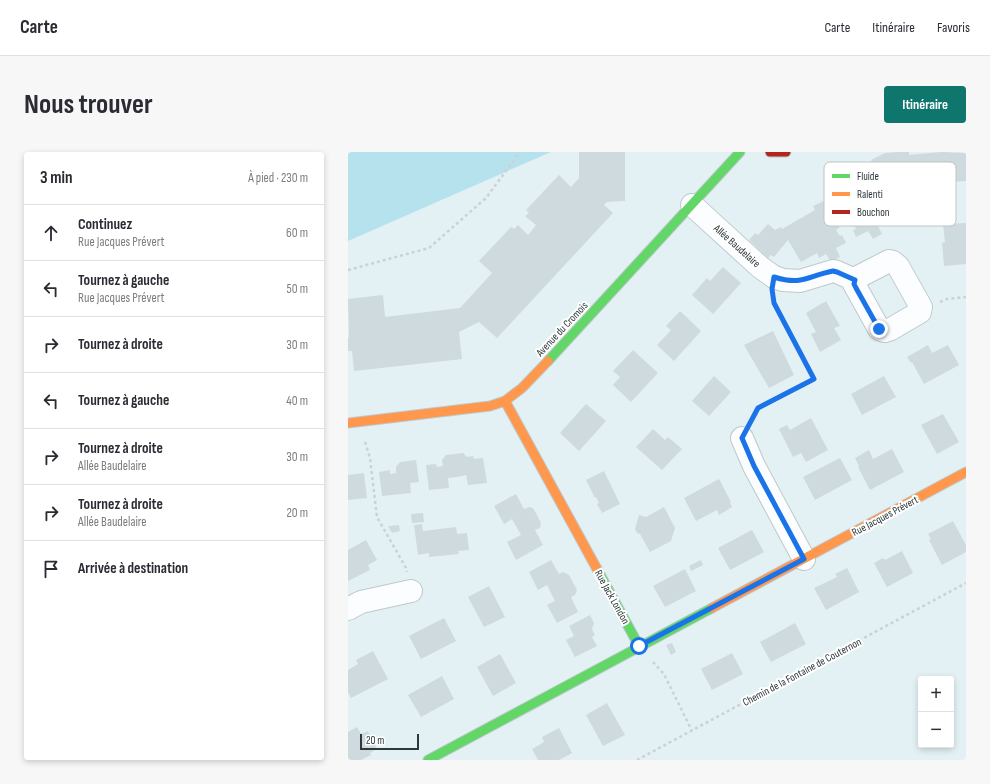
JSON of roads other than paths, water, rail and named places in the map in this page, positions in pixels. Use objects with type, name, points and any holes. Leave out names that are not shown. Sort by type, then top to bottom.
[{"type":"street","name":"Avenue du Cromois","points":[[348,423],[490,406],[505,401],[522,388],[543,367],[740,152]]},
{"type":"street","points":[[770,152],[786,152]]},
{"type":"street","name":"Allée Baudelaire","points":[[692,205],[760,267],[774,277],[783,280],[800,281],[833,271],[855,280]]},
{"type":"street","points":[[885,262],[893,262],[898,266],[921,305],[921,310],[891,329],[883,331],[879,329],[856,288],[854,284],[855,280],[862,274],[885,262]]},
{"type":"street","name":"Rue Jack London","points":[[505,401],[639,646]]},
{"type":"street","points":[[742,438],[754,466],[804,559]]},
{"type":"street","name":"Rue Jacques Prévert","points":[[639,646],[966,472]]},
{"type":"street","points":[[348,609],[361,602],[410,590]]},
{"type":"street","points":[[428,760],[639,646]]}]
